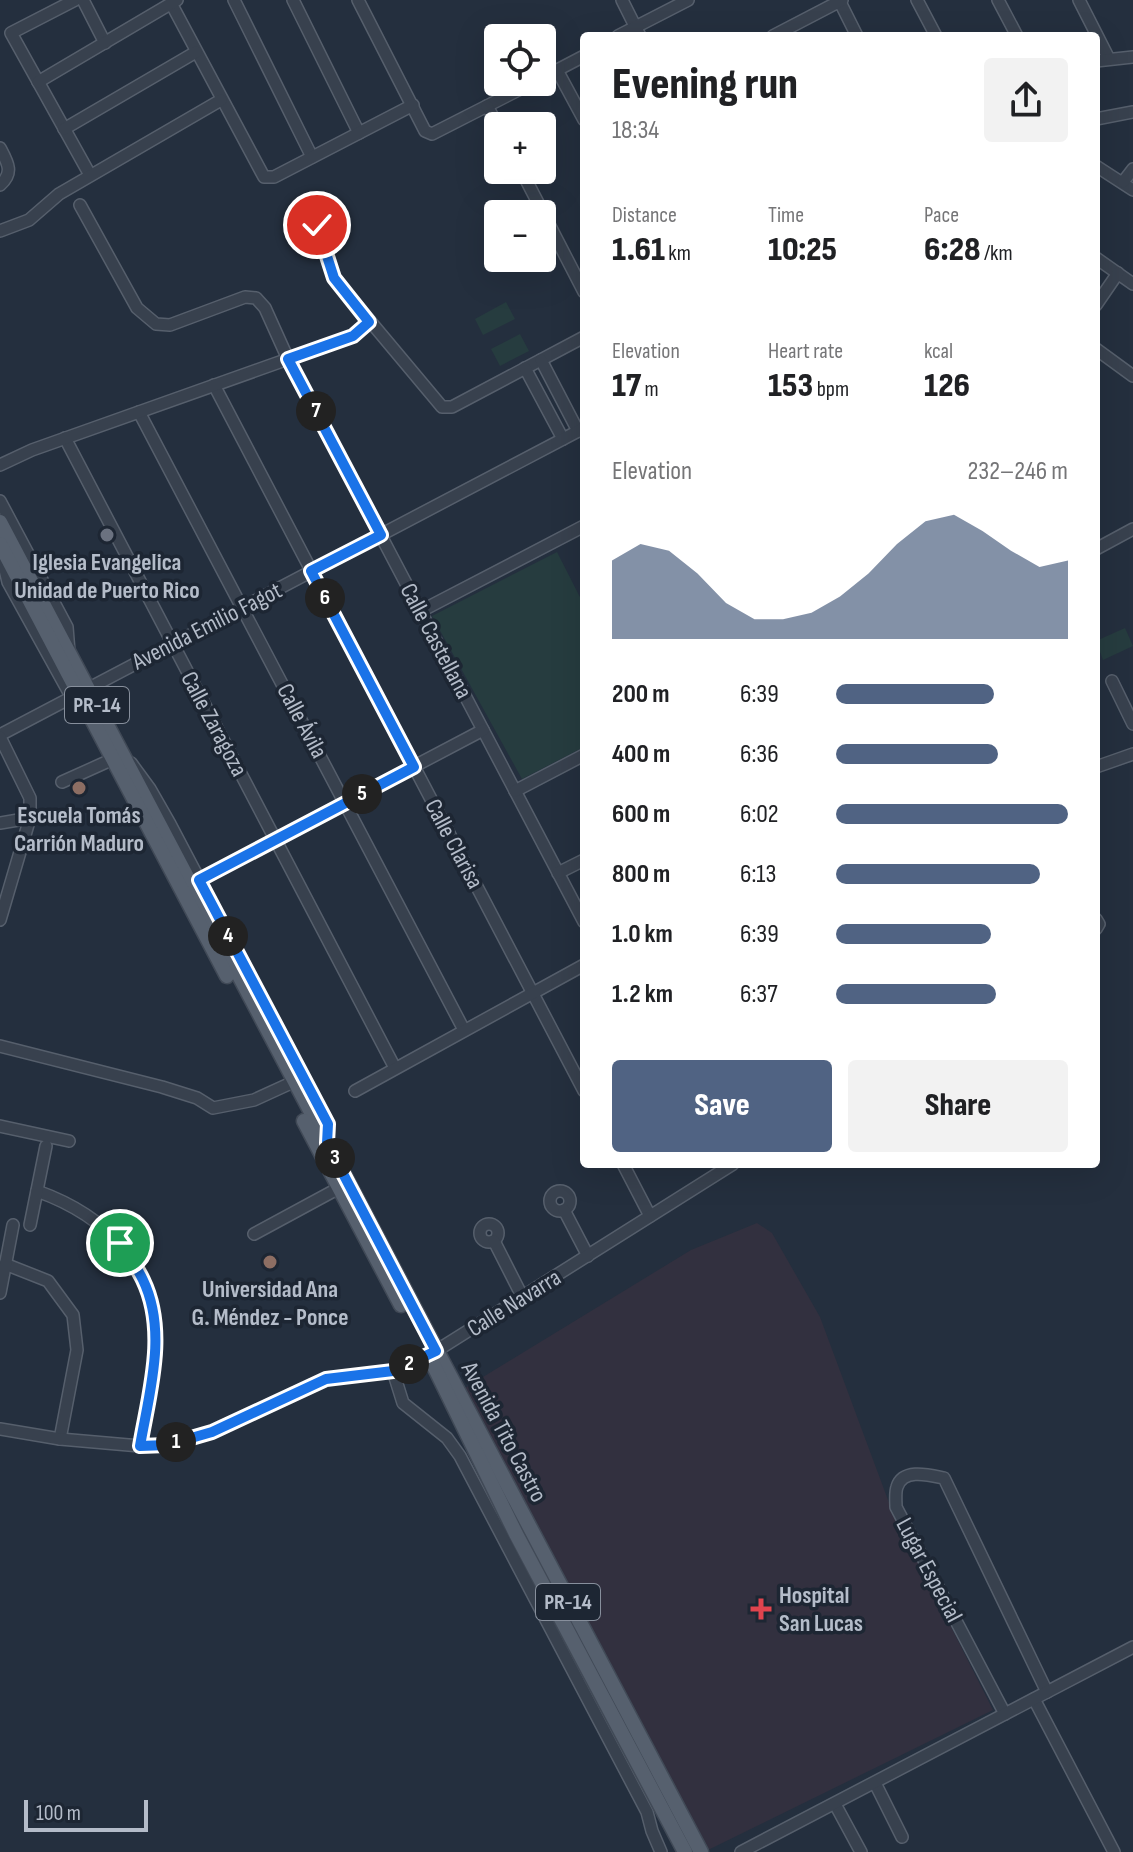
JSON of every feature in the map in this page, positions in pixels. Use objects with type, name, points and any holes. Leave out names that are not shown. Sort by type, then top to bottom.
[{"type":"main road","name":"Avenida Tito Castro","points":[[0,522],[69,653],[79,691]]},
{"type":"main road","name":"Avenida Tito Castro","points":[[0,546],[192,888],[327,1143],[432,1353],[516,1534],[685,1852]]},
{"type":"main road","name":"Avenida Tito Castro","points":[[294,1082],[339,1188],[432,1353],[701,1852]]},
{"type":"street","points":[[75,0],[11,33],[90,175]]},
{"type":"street","points":[[83,0],[105,43]]},
{"type":"street","points":[[234,0],[312,157]]},
{"type":"street","points":[[293,0],[359,133]]},
{"type":"street","points":[[358,0],[425,131],[432,134],[507,96]]},
{"type":"street","points":[[622,0],[637,31],[688,0]]},
{"type":"street","points":[[781,32],[840,0],[855,32]]},
{"type":"street","points":[[917,0],[934,32]]},
{"type":"street","points":[[998,0],[1015,32]]},
{"type":"street","points":[[1079,0],[1095,32]]},
{"type":"street","points":[[38,82],[174,2],[196,52],[264,177],[274,177],[413,105]]},
{"type":"street","points":[[1100,41],[1109,59]]},
{"type":"street","points":[[64,129],[196,52]]},
{"type":"street","points":[[1100,60],[1133,57]]},
{"type":"street","points":[[580,58],[557,70],[580,113]]},
{"type":"street","points":[[0,231],[29,220],[59,194],[221,100]]},
{"type":"street","points":[[487,106],[490,112]]},
{"type":"street","points":[[1100,118],[1133,112]]},
{"type":"street","points":[[0,148],[9,166],[8,178],[0,185]]},
{"type":"street","points":[[1100,168],[1128,186],[1133,169]]},
{"type":"street","points":[[528,184],[580,284]]},
{"type":"street","name":"Calle Castellana","points":[[80,205],[137,308],[156,324],[170,325],[245,297],[256,298],[265,308],[288,359],[580,914]]},
{"type":"street","points":[[317,225],[334,278],[442,407],[452,407],[580,339]]},
{"type":"street","points":[[1100,261],[1133,284]]},
{"type":"street","points":[[1100,299],[1118,273]]},
{"type":"street","points":[[0,465],[65,438],[353,336],[369,322]]},
{"type":"street","points":[[1100,352],[1133,376]]},
{"type":"street","points":[[541,360],[580,428]]},
{"type":"street","points":[[525,368],[563,439]]},
{"type":"street","name":"Calle Clarisa","points":[[214,385],[580,1083]]},
{"type":"street","name":"Calle Ávila","points":[[139,412],[464,1030]]},
{"type":"street","name":"Avenida Emilio Fagot","points":[[0,736],[79,691],[580,430]]},
{"type":"street","name":"Calle Zaragoza","points":[[65,438],[395,1068]]},
{"type":"street","points":[[0,501],[67,627],[69,653]]},
{"type":"street","points":[[421,611],[580,528]]},
{"type":"street","points":[[1100,546],[1133,529]]},
{"type":"street","points":[[1112,681],[1133,724]]},
{"type":"street","points":[[192,888],[275,840],[483,730]]},
{"type":"street","points":[[0,736],[30,798],[30,818],[0,920]]},
{"type":"street","points":[[1100,766],[1133,754]]},
{"type":"street","points":[[62,782],[118,757],[138,770],[150,789],[192,888],[294,1082],[309,1089],[328,1124],[327,1143]]},
{"type":"street","points":[[515,791],[580,757]]},
{"type":"street","points":[[0,823],[30,818]]},
{"type":"street","points":[[558,873],[580,862]]},
{"type":"street","points":[[355,1091],[580,967]]},
{"type":"street","points":[[0,1046],[162,1087],[197,1098],[213,1108],[254,1100],[294,1082]]},
{"type":"street","points":[[0,1126],[69,1141]]},
{"type":"street","points":[[30,1225],[46,1146]]},
{"type":"street","points":[[625,1168],[650,1216]]},
{"type":"street","name":"Calle Navarra","points":[[0,1429],[60,1439],[140,1446],[167,1445],[212,1432],[326,1379],[393,1371],[432,1353],[523,1298],[650,1216],[714,1169]]},
{"type":"street","points":[[254,1234],[339,1188]]},
{"type":"street","points":[[37,1191],[66,1201],[95,1218],[120,1243],[144,1282],[153,1314],[156,1346],[140,1446]]},
{"type":"street","points":[[564,1210],[588,1256]]},
{"type":"street","points":[[0,1293],[13,1225]]},
{"type":"street","points":[[494,1241],[523,1298]]},
{"type":"street","points":[[5,1264],[48,1281],[73,1315],[77,1350],[60,1439]]},
{"type":"street","points":[[393,1371],[403,1403],[447,1438],[460,1456],[647,1812],[661,1852]]},
{"type":"street","name":"Lugar Especial","points":[[1005,1714],[896,1507],[897,1486],[905,1477],[922,1474],[944,1478],[1047,1692]]},
{"type":"street","points":[[741,1852],[1133,1647]]},
{"type":"street","points":[[1034,1699],[1114,1852]]},
{"type":"street","points":[[875,1783],[902,1837]]},
{"type":"street","points":[[835,1804],[861,1852]]},
{"type":"shaded area","name":"Hospital San Lucas","points":[[757,1223],[772,1233],[820,1317],[891,1508],[993,1710],[708,1850],[465,1388],[691,1250]]},
{"type":"green space","points":[[506,302],[515,319],[483,335],[475,319]]},
{"type":"green space","points":[[520,334],[529,351],[500,366],[491,349]]},
{"type":"green space","points":[[557,552],[580,597],[580,749],[522,779],[432,616]]},
{"type":"green space","points":[[1125,628],[1133,646],[1103,660],[1100,639]]},
{"type":"place","name":"Iglesia Evangelica Unidad de Puerto Rico","points":[[107,535]]},
{"type":"place","name":"Escuela Tomás Carrión Maduro","points":[[79,788]]},
{"type":"place","name":"Universidad Ana G. Méndez - Ponce","points":[[270,1262]]},
{"type":"place","name":"Hospital San Lucas","points":[[761,1609]]},
{"type":"route","points":[[120,1243],[144,1282],[153,1314],[156,1346],[140,1446],[167,1445],[212,1432],[326,1379],[393,1371],[436,1351],[327,1143],[328,1124],[199,880],[414,767],[311,571],[381,535],[288,359],[353,336],[369,322],[334,278],[317,225]]}]
